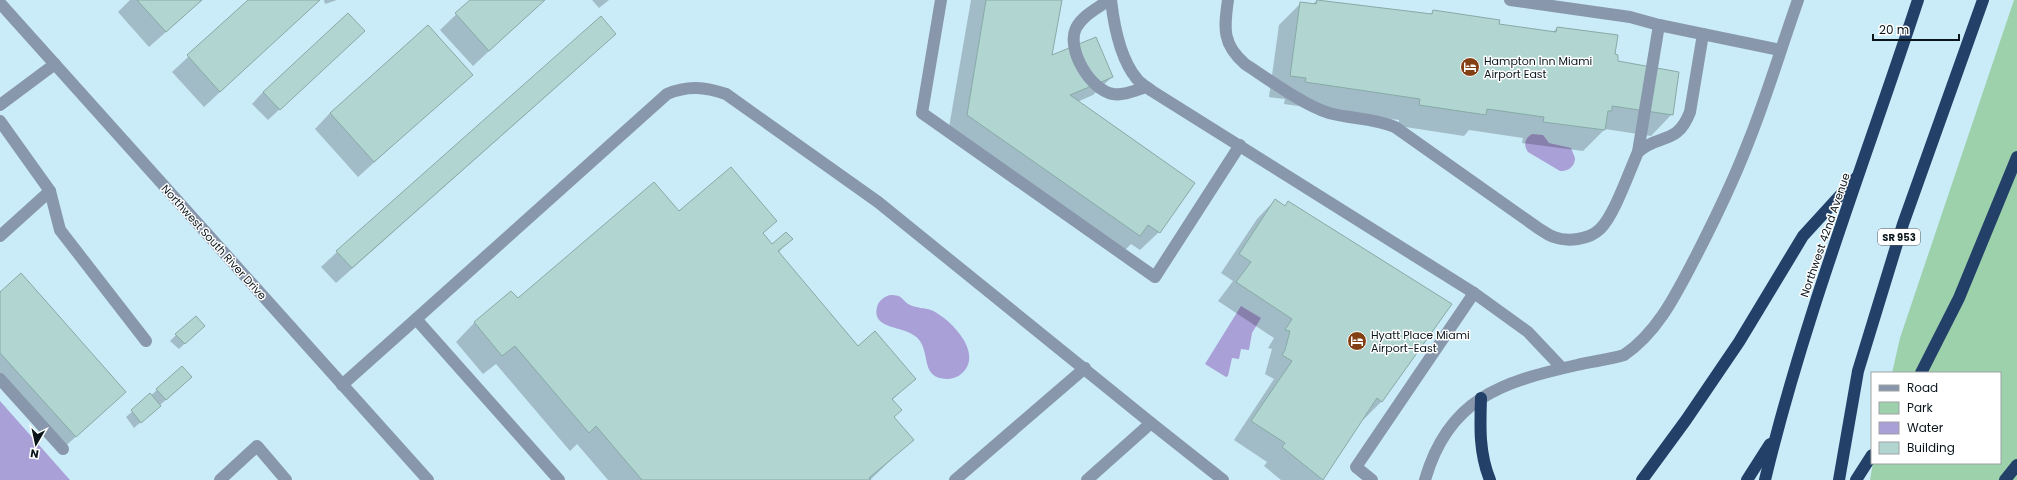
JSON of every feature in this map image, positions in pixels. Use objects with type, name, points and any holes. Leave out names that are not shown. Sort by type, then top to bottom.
[{"type":"highway","name":"Northwest 42nd Avenue","points":[[1765,480],[1775,437],[1804,339],[1918,0]]},
{"type":"highway","name":"SR 953","points":[[1839,480],[1858,371],[1903,224],[1983,0]]},
{"type":"highway","points":[[1921,372],[1960,298],[2017,158]]},
{"type":"highway","points":[[1642,480],[1686,420],[1739,342],[1803,236],[1859,174]]},
{"type":"highway","points":[[1481,398],[1479,438],[1490,480]]},
{"type":"highway","points":[[1747,480],[1775,437]]},
{"type":"highway","points":[[1856,480],[1871,456]]},
{"type":"highway","points":[[2005,480],[2017,465]]},
{"type":"street","points":[[941,0],[922,113],[1155,277],[1240,146]]},
{"type":"street","points":[[1146,87],[1126,94],[1113,94],[1095,83],[1085,72],[1076,55],[1073,41],[1076,28],[1085,17],[1110,0],[1117,32],[1126,62],[1137,79],[1146,87],[1474,294],[1528,332],[1562,368]]},
{"type":"street","points":[[1228,0],[1225,34],[1229,46],[1235,56],[1245,64],[1320,110],[1342,116],[1383,122],[1395,128],[1554,238],[1578,239],[1599,230],[1607,220],[1638,152],[1659,25]]},
{"type":"street","points":[[1510,0],[1630,17],[1659,25],[1780,50]]},
{"type":"street","points":[[1425,480],[1437,447],[1446,431],[1456,418],[1481,398],[1527,377],[1624,355],[1634,348],[1662,317],[1682,283],[1729,189],[1749,142],[1798,0]]},
{"type":"street","name":"Northwest South River Drive","points":[[0,3],[428,480]]},
{"type":"street","points":[[1638,152],[1645,146],[1678,133],[1686,123],[1690,112],[1703,34]]},
{"type":"street","points":[[0,105],[55,64]]},
{"type":"street","points":[[342,384],[416,320],[668,94],[680,88],[695,87],[711,89],[726,94],[812,153],[878,202],[1223,480]]},
{"type":"street","points":[[0,121],[50,191],[60,230],[146,341]]},
{"type":"street","points":[[0,236],[50,191]]},
{"type":"street","points":[[1372,480],[1356,467],[1474,294]]},
{"type":"street","points":[[416,320],[560,480]]},
{"type":"street","points":[[955,480],[1084,368]]},
{"type":"street","points":[[0,379],[63,448]]},
{"type":"street","points":[[1087,480],[1151,423]]},
{"type":"street","points":[[220,480],[257,446],[286,480]]},
{"type":"green space","points":[[2014,0],[2017,0],[2017,480],[1870,480],[1873,464],[2001,464],[2001,372],[1892,372],[1900,338]]},
{"type":"water","points":[[1532,134],[1543,135],[1549,143],[1571,148],[1575,158],[1572,166],[1566,171],[1560,171],[1528,152],[1526,142]]},
{"type":"water","points":[[890,295],[900,297],[912,306],[931,310],[953,326],[965,342],[968,351],[969,359],[967,367],[961,374],[947,379],[939,378],[933,375],[920,341],[908,332],[885,324],[880,320],[877,315],[877,307],[879,302]]},
{"type":"water","points":[[1241,306],[1261,318],[1252,333],[1249,350],[1241,349],[1239,359],[1232,358],[1228,376],[1226,377],[1205,364]]},
{"type":"water","points":[[0,401],[70,480],[0,480]]},
{"type":"building","points":[[137,0],[202,0],[166,32]]},
{"type":"building","points":[[248,0],[320,0],[220,92],[187,55]]},
{"type":"building","points":[[470,0],[545,0],[489,51],[455,13]]},
{"type":"building","points":[[986,0],[1062,0],[1052,55],[1096,37],[1113,77],[1070,95],[1195,183],[1160,233],[1148,225],[1140,236],[967,115]]},
{"type":"building","name":"Hampton Inn Miami Airport East","points":[[1317,0],[1432,14],[1433,10],[1500,20],[1499,24],[1556,32],[1557,27],[1618,35],[1615,54],[1618,55],[1618,61],[1679,72],[1673,115],[1612,106],[1612,111],[1608,111],[1605,130],[1543,122],[1544,117],[1487,109],[1486,115],[1419,105],[1420,99],[1305,82],[1306,78],[1290,76],[1300,2],[1316,4]]},
{"type":"building","points":[[348,13],[365,31],[280,110],[263,92]]},
{"type":"building","points":[[601,16],[616,34],[352,268],[336,251]]},
{"type":"building","points":[[428,25],[473,75],[374,162],[330,113]]},
{"type":"building","points":[[731,167],[777,221],[763,233],[772,244],[786,232],[793,239],[778,251],[858,346],[875,331],[916,379],[892,399],[902,410],[894,417],[914,440],[869,478],[871,480],[642,480],[596,426],[589,433],[515,346],[502,356],[474,322],[511,291],[518,298],[654,182],[679,211]]},
{"type":"building","name":"Hyatt Place Miami Airport-East","points":[[1275,199],[1285,206],[1288,201],[1452,304],[1382,402],[1377,398],[1323,480],[1282,447],[1285,443],[1251,421],[1292,361],[1282,355],[1285,350],[1290,331],[1285,330],[1292,319],[1236,282],[1251,262],[1239,254]]},
{"type":"building","points":[[21,273],[126,392],[76,437],[0,353],[0,292]]},
{"type":"building","points":[[196,316],[205,326],[185,344],[175,334]]},
{"type":"building","points":[[182,366],[192,377],[166,400],[156,389]]},
{"type":"building","points":[[150,393],[161,406],[141,423],[131,410]]},
{"type":"place","name":"Hampton Inn Miami Airport East","points":[[1470,67]]},
{"type":"place","name":"Hyatt Place Miami Airport-East","points":[[1357,341]]}]
